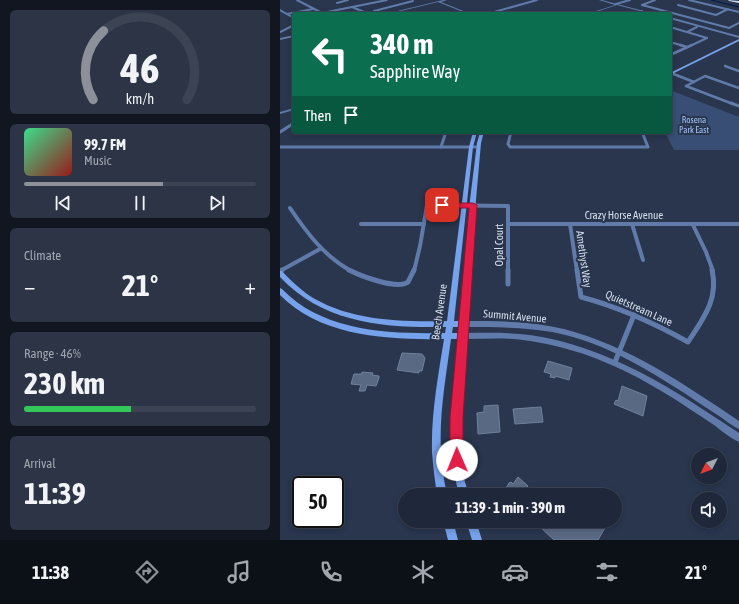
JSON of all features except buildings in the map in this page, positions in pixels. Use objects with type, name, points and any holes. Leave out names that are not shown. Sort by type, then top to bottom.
[{"type":"highway","points":[[730,0],[739,2]]},
{"type":"main road","points":[[672,72],[738,38]]},
{"type":"main road","name":"Beech Avenue","points":[[441,488],[438,470],[436,427],[438,402],[450,324],[471,147],[474,134]]},
{"type":"main road","points":[[462,488],[457,469],[456,418],[478,147],[481,134]]},
{"type":"main road","name":"Summit Avenue","points":[[280,272],[296,289],[308,297],[342,313],[365,320],[390,323],[464,324]]},
{"type":"main road","name":"Summit Avenue","points":[[280,291],[303,310],[317,317],[350,329],[372,334],[399,337],[463,336]]},
{"type":"main road","points":[[450,528],[453,540]]},
{"type":"main road","points":[[473,528],[477,540]]},
{"type":"street","points":[[297,0],[320,12]]},
{"type":"street","points":[[337,3],[348,0]]},
{"type":"street","points":[[331,12],[387,0]]},
{"type":"street","points":[[434,0],[465,12]]},
{"type":"street","points":[[395,12],[446,0]]},
{"type":"street","points":[[494,12],[537,0]]},
{"type":"street","points":[[600,0],[645,12]]},
{"type":"street","points":[[594,12],[630,0]]},
{"type":"street","points":[[655,0],[642,5],[669,12]]},
{"type":"street","points":[[728,10],[716,15],[678,5],[690,0],[739,12]]},
{"type":"street","points":[[374,11],[413,1]]},
{"type":"street","points":[[351,7],[364,12]]},
{"type":"street","points":[[296,12],[314,8]]},
{"type":"street","points":[[280,10],[292,17]]},
{"type":"street","points":[[287,14],[292,13]]},
{"type":"street","points":[[672,13],[729,28],[739,23]]},
{"type":"street","points":[[672,20],[738,38]]},
{"type":"street","points":[[687,32],[708,22]]},
{"type":"street","points":[[280,32],[292,26]]},
{"type":"street","points":[[672,28],[707,38],[672,54]]},
{"type":"street","points":[[280,39],[292,36]]},
{"type":"street","points":[[672,43],[687,47]]},
{"type":"street","points":[[725,66],[739,71]]},
{"type":"street","points":[[672,74],[694,82]]},
{"type":"street","points":[[739,88],[705,76],[686,86],[739,106]]},
{"type":"street","points":[[280,113],[292,110]]},
{"type":"street","points":[[280,132],[292,124]]},
{"type":"street","points":[[441,147],[445,134]]},
{"type":"street","points":[[510,134],[508,144],[510,147],[648,147],[643,134]]},
{"type":"street","points":[[280,147],[478,147]]},
{"type":"street","points":[[290,208],[302,228],[320,249],[343,268],[360,276],[397,286],[404,285],[412,276],[416,265],[428,205],[473,205]]},
{"type":"street","name":"Opal Court","points":[[473,205],[508,206],[508,284]]},
{"type":"street","points":[[361,224],[424,224]]},
{"type":"street","name":"Crazy Horse Avenue","points":[[508,224],[739,224]]},
{"type":"street","name":"Amethyst Way","points":[[570,224],[580,297]]},
{"type":"street","points":[[632,224],[643,260]]},
{"type":"street","name":"Quietstream Lane","points":[[580,297],[598,301],[634,315],[688,342],[708,310],[714,294],[715,286],[710,262],[693,224]]},
{"type":"street","points":[[280,272],[320,249]]},
{"type":"street","points":[[615,362],[618,351],[634,315]]},
{"type":"street","name":"Summit Avenue","points":[[464,324],[532,326],[590,339],[618,351],[665,376],[739,425]]},
{"type":"street","name":"Summit Avenue","points":[[463,336],[529,338],[572,346],[615,362],[660,384],[739,438]]},
{"type":"green space","name":"Rosena Park East","points":[[672,91],[739,117],[739,150],[674,150],[666,134],[672,134]]},
{"type":"waterway","points":[[711,0],[739,7]]},
{"type":"route","points":[[442,205],[473,205],[463,346],[456,418],[457,460]]}]
